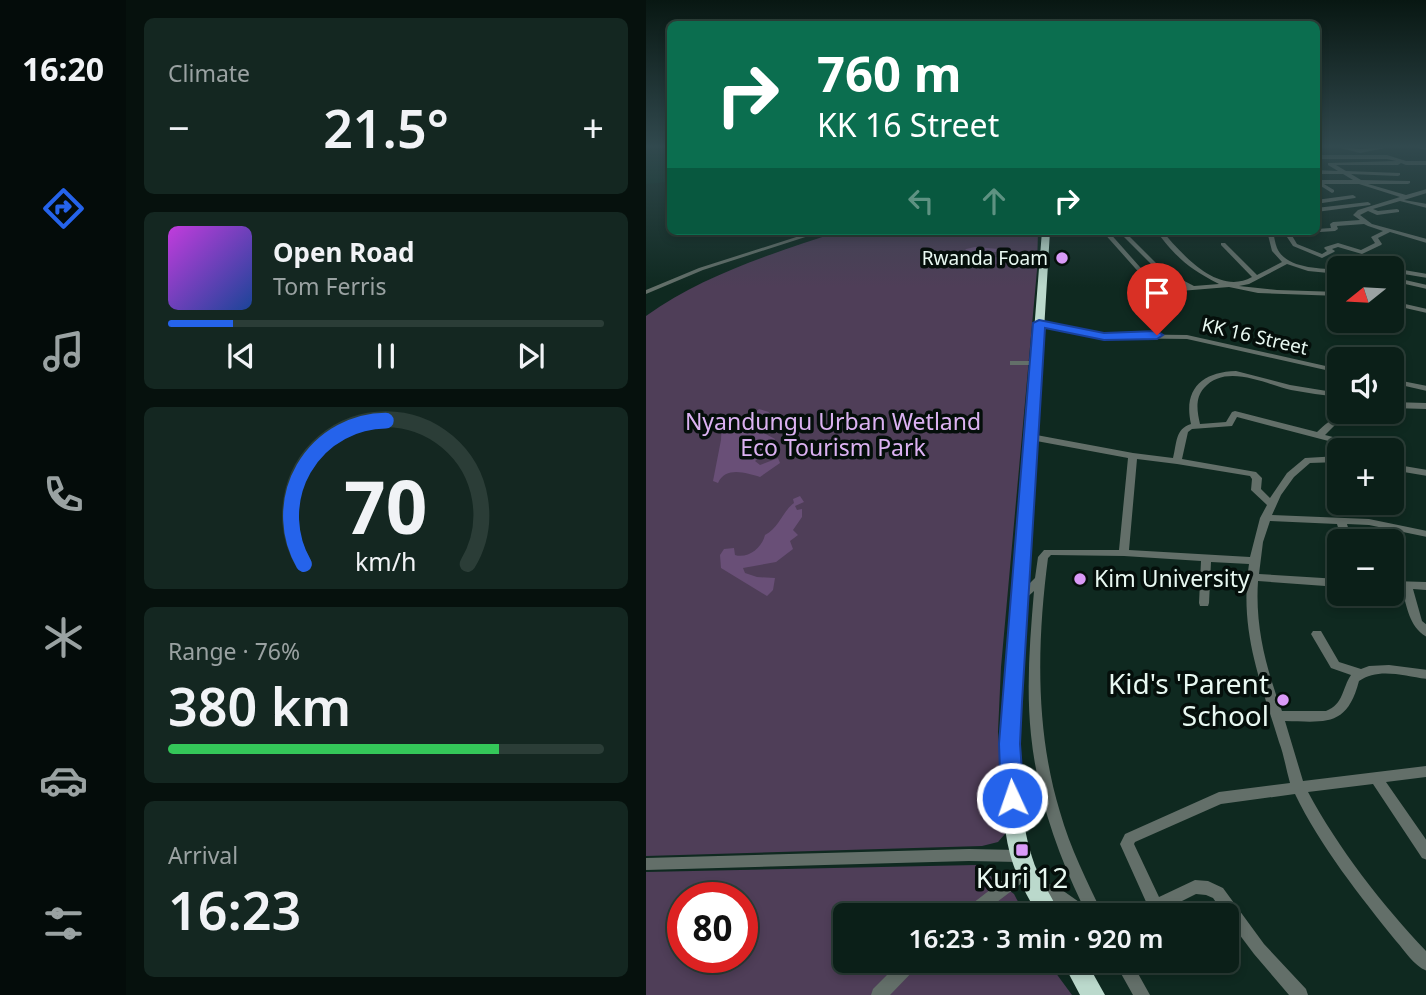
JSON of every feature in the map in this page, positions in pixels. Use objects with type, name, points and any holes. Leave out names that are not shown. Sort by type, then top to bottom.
[{"type":"highway","points":[[1043,903],[1026,870],[1012,798],[1010,744],[1046,235]]},
{"type":"highway","points":[[1080,973],[1093,995]]},
{"type":"street","points":[[1320,206],[1353,193]]},
{"type":"street","points":[[1394,193],[1405,197]]},
{"type":"street","points":[[1363,222],[1356,215],[1419,193]]},
{"type":"street","points":[[1396,200],[1426,206]]},
{"type":"street","points":[[1320,207],[1388,203]]},
{"type":"street","points":[[1369,209],[1377,213],[1397,211]]},
{"type":"street","points":[[1320,231],[1335,229],[1333,224],[1363,222],[1426,241]]},
{"type":"street","points":[[1288,235],[1300,249],[1322,256],[1331,252],[1327,248],[1334,246],[1364,251],[1379,244],[1374,237],[1388,231]]},
{"type":"street","points":[[646,292],[701,269],[808,235]]},
{"type":"street","points":[[1109,235],[1145,276],[1170,291],[1247,282],[1286,262],[1327,270]]},
{"type":"street","points":[[1125,235],[1161,271],[1193,289]]},
{"type":"street","points":[[1162,235],[1182,259],[1226,285],[1264,293],[1327,294]]},
{"type":"street","points":[[1271,235],[1272,246],[1286,262]]},
{"type":"street","points":[[1224,244],[1256,277]]},
{"type":"street","points":[[1404,272],[1426,276]]},
{"type":"street","points":[[1404,282],[1426,287]]},
{"type":"street","points":[[1404,306],[1426,311]]},
{"type":"street","name":"KK 16 Street","points":[[1039,323],[1108,337],[1187,337],[1327,367]]},
{"type":"street","points":[[1014,363],[1036,363]]},
{"type":"street","points":[[1196,426],[1192,405],[1195,392],[1213,376],[1236,373],[1327,393]]},
{"type":"street","points":[[1404,384],[1426,389]]},
{"type":"street","points":[[1404,405],[1426,406]]},
{"type":"street","points":[[1177,461],[1183,431],[1196,426],[1229,424],[1235,414],[1330,438]]},
{"type":"street","points":[[1319,435],[1331,424]]},
{"type":"street","points":[[1031,437],[1253,474],[1257,478],[1256,490],[1271,504]]},
{"type":"street","points":[[1124,553],[1133,456]]},
{"type":"street","points":[[1327,459],[1308,460],[1288,480],[1271,504],[1265,518],[1252,577],[1254,638],[1264,680],[1278,716],[1299,787],[1324,831],[1365,891],[1389,924],[1426,964]]},
{"type":"street","points":[[1404,469],[1426,473]]},
{"type":"street","points":[[1265,518],[1369,522],[1426,534]]},
{"type":"street","points":[[1341,520],[1344,529]]},
{"type":"street","points":[[1090,903],[1057,829],[1042,769],[1034,707],[1043,557],[1048,552],[1124,553],[1255,561]]},
{"type":"street","points":[[1204,603],[1206,557]]},
{"type":"street","points":[[1252,577],[1327,582]]},
{"type":"street","points":[[1021,597],[1040,579]]},
{"type":"street","points":[[1404,586],[1426,586]]},
{"type":"street","points":[[1407,586],[1417,624],[1426,633]]},
{"type":"street","points":[[1317,634],[1335,665],[1360,673],[1387,670],[1426,676]]},
{"type":"street","points":[[1278,716],[1327,716],[1337,713],[1350,698],[1354,679],[1360,673]]},
{"type":"street","points":[[1154,903],[1130,853],[1127,844],[1130,838],[1219,798],[1426,771]]},
{"type":"street","points":[[1376,776],[1426,854]]},
{"type":"street","points":[[646,864],[969,855],[1026,870],[1069,903]]},
{"type":"street","points":[[984,903],[1026,870]]},
{"type":"street","points":[[1159,903],[1195,887],[1208,888],[1218,893],[1225,903]]},
{"type":"street","points":[[1239,922],[1300,995]]},
{"type":"street","points":[[879,995],[900,973]]},
{"type":"street","points":[[1129,973],[1142,995]]},
{"type":"green space","name":"Nyandungu Urban Wetland Eco Tourism Park","points":[[828,235],[1038,235],[1001,667],[998,732],[1005,834],[998,842],[982,846],[646,856],[646,316],[692,288],[764,257]]},
{"type":"green space","points":[[976,865],[1014,894],[1019,903],[833,903],[833,973],[1056,973],[1072,995],[646,995],[646,872]]},
{"type":"shaded area","points":[[966,249],[999,249],[996,252],[970,251],[972,253],[967,256],[985,257],[991,254],[996,255],[993,257],[1006,258],[993,266],[982,267],[960,257]]},
{"type":"shaded area","points":[[759,409],[769,412],[762,432],[775,439],[767,448],[778,452],[777,455],[761,455],[755,461],[760,465],[778,458],[780,463],[760,477],[731,473],[726,474],[718,483],[713,481],[721,440],[722,418],[740,415],[743,419],[736,423],[737,425],[750,426],[754,423],[749,417]]},
{"type":"shaded area","points":[[800,496],[804,502],[795,506],[797,510],[802,509],[802,517],[793,530],[798,535],[790,541],[793,549],[776,562],[743,568],[745,573],[757,577],[775,578],[773,590],[767,596],[721,568],[720,555],[724,549],[734,548],[735,555],[740,556],[754,551],[794,503],[793,499]]},
{"type":"place","name":"Rwanda Foam","points":[[1062,258]]},
{"type":"place","name":"Kim University","points":[[1080,579]]},
{"type":"place","name":"Kid's 'Parent School","points":[[1283,700]]},
{"type":"place","name":"Kuri 12","points":[[1022,850]]},
{"type":"route","points":[[1012,798],[1012,702],[1039,323],[1104,336],[1157,335]]}]
